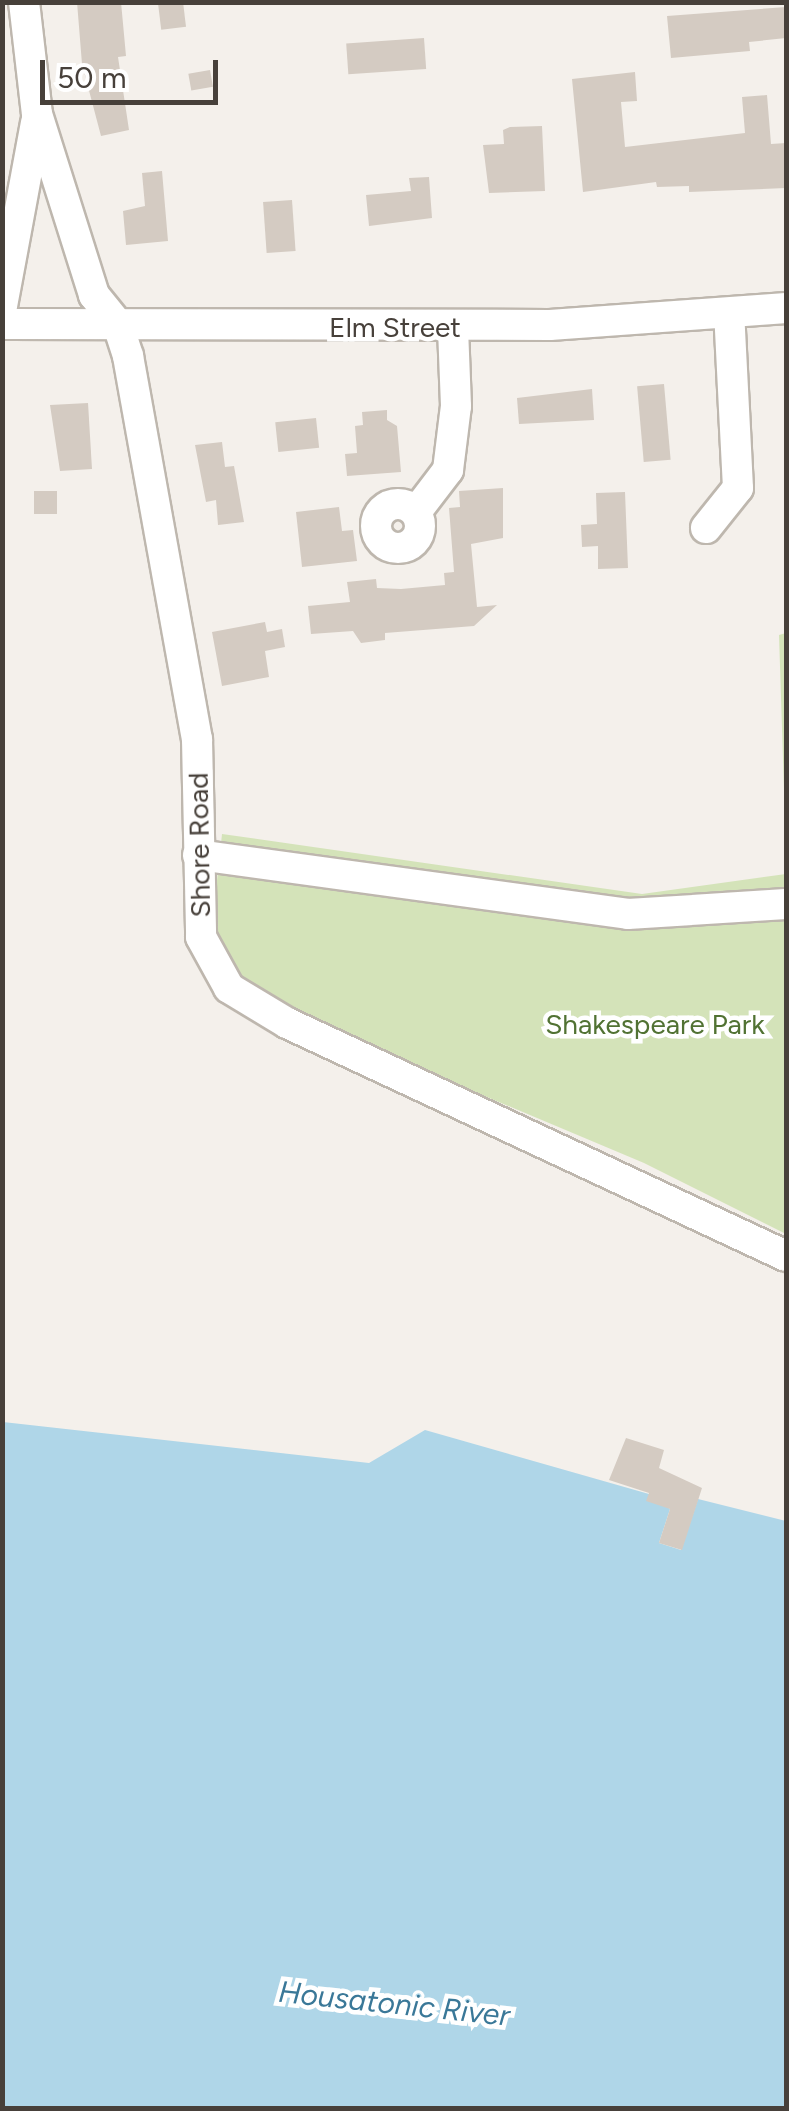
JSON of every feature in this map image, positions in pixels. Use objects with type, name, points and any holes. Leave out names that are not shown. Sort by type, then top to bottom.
[{"type":"street","points":[[24,2],[37,114],[94,295],[118,325]]},
{"type":"street","points":[[2,306],[37,114]]},
{"type":"street","name":"Elm Street","points":[[2,324],[453,328],[786,308]]},
{"type":"street","points":[[706,528],[738,488],[728,312]]},
{"type":"street","name":"Shore Road","points":[[118,325],[197,739],[201,937],[230,988],[287,1023],[786,1256]]},
{"type":"street","points":[[416,512],[448,470],[456,406],[453,328]]},
{"type":"street","points":[[198,855],[628,914],[786,904]]},
{"type":"green space","points":[[786,633],[786,852],[779,635]]},
{"type":"green space","name":"Shakespeare Park","points":[[222,834],[642,894],[786,874],[786,1234],[644,1163],[285,1012],[252,990],[229,963],[212,927]]},
{"type":"water","name":"Housatonic River","points":[[3,1422],[369,1463],[425,1430],[649,1494],[670,1509],[659,1543],[681,1550],[698,1499],[786,1521],[786,2108],[3,2108]]},
{"type":"building","points":[[77,2],[121,2],[126,56],[118,57],[129,130],[101,136],[82,64]]},
{"type":"building","points":[[183,2],[186,27],[161,30],[158,5]]},
{"type":"building","points":[[786,7],[786,38],[749,42],[750,51],[671,58],[667,16]]},
{"type":"building","points":[[424,38],[426,69],[348,74],[346,43]]},
{"type":"building","points":[[210,70],[213,87],[191,91],[188,74]]},
{"type":"building","points":[[635,72],[637,101],[621,102],[625,147],[745,133],[742,97],[767,95],[771,144],[786,143],[786,188],[689,192],[689,186],[657,187],[656,182],[583,192],[572,79]]},
{"type":"building","points":[[542,126],[545,191],[489,193],[483,145],[504,144],[503,130],[510,127]]},
{"type":"building","points":[[162,171],[168,241],[126,245],[123,211],[145,206],[142,173]]},
{"type":"building","points":[[429,177],[432,218],[369,226],[366,195],[411,191],[409,178]]},
{"type":"building","points":[[292,200],[296,251],[267,253],[263,202]]},
{"type":"building","points":[[664,384],[671,460],[644,462],[637,386]]},
{"type":"building","points":[[592,389],[594,420],[519,424],[517,398]]},
{"type":"building","points":[[88,403],[92,469],[60,471],[50,405]]},
{"type":"building","points":[[387,410],[387,420],[397,426],[401,472],[347,476],[345,454],[357,453],[355,426],[363,425],[362,412]]},
{"type":"building","points":[[316,418],[319,448],[278,452],[275,422]]},
{"type":"building","points":[[222,442],[225,467],[234,466],[244,522],[218,525],[216,500],[206,502],[195,445]]},
{"type":"building","points":[[503,488],[503,538],[471,544],[477,607],[497,605],[474,626],[385,633],[385,640],[361,643],[353,631],[311,634],[308,606],[350,602],[347,582],[376,579],[377,588],[401,589],[445,585],[444,573],[454,572],[449,508],[460,507],[459,491]]},
{"type":"building","points":[[34,491],[57,491],[57,514],[34,514]]},
{"type":"building","points":[[625,492],[628,568],[598,569],[598,546],[582,547],[581,525],[597,524],[596,493]]},
{"type":"building","points":[[339,507],[342,531],[353,530],[357,561],[302,567],[296,512]]},
{"type":"building","points":[[265,622],[267,632],[282,629],[285,647],[265,651],[269,677],[222,686],[212,632]]},
{"type":"building","points":[[626,1438],[664,1450],[659,1468],[702,1488],[682,1550],[659,1543],[670,1509],[646,1501],[649,1493],[609,1480]]}]
